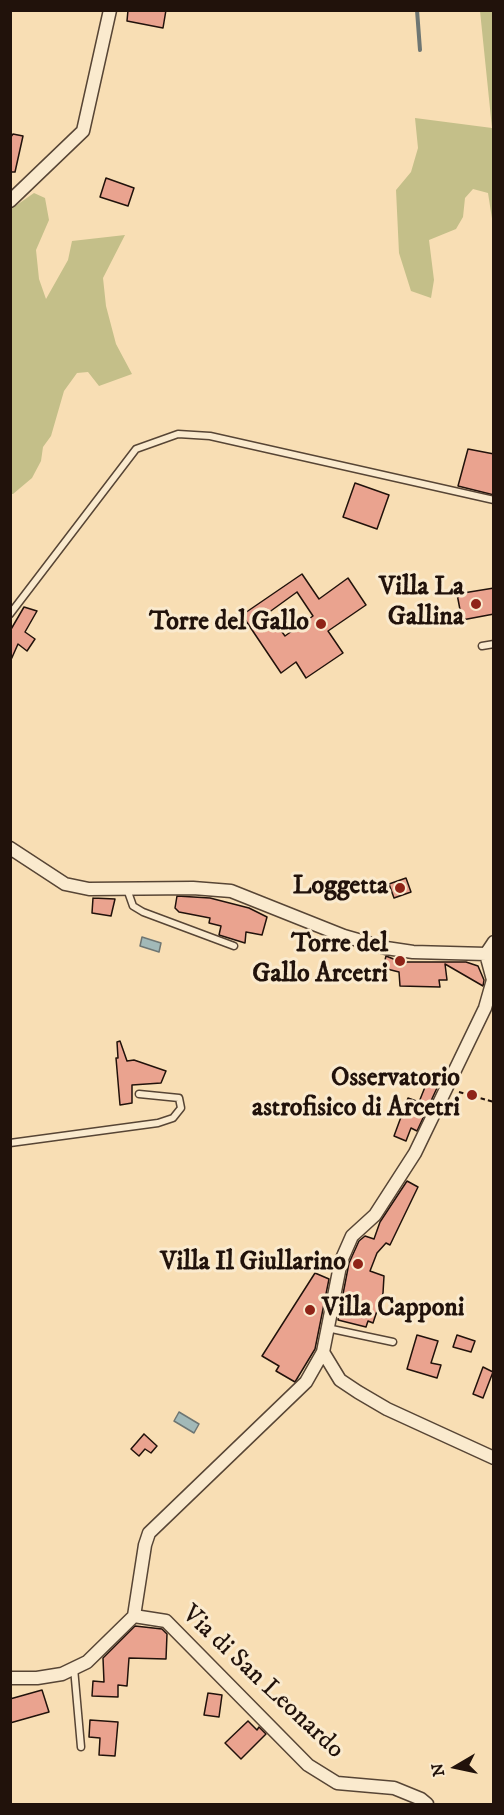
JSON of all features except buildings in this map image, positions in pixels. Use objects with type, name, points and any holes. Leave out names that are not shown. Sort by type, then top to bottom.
[{"type":"street","points":[[10,201],[83,131],[110,10]]},
{"type":"street","points":[[10,848],[65,884],[89,889],[193,888],[231,891],[344,936],[380,946],[413,952],[486,954]]},
{"type":"street","points":[[10,1678],[36,1678],[62,1674],[103,1649],[134,1616],[145,1545],[149,1533],[306,1382],[323,1352],[341,1261],[352,1236],[375,1215],[415,1153],[485,1008],[493,980],[486,954],[494,942]]},
{"type":"street","points":[[323,1352],[339,1380],[358,1392],[387,1409],[494,1458]]},
{"type":"street","name":"Via di San Leonardo","points":[[134,1616],[166,1621],[308,1765],[338,1783],[394,1788],[421,1798],[427,1804]]},
{"type":"lane","points":[[10,614],[136,449],[178,434],[210,436],[494,500]]},
{"type":"lane","points":[[482,646],[494,644]]},
{"type":"lane","points":[[126,888],[134,906],[143,912],[234,946]]},
{"type":"lane","points":[[10,1143],[158,1123],[179,1113],[179,1098],[139,1094]]},
{"type":"lane","points":[[327,1328],[393,1342]]},
{"type":"lane","points":[[74,1668],[81,1747]]},
{"type":"path","points":[[454,1091],[494,1102]]},
{"type":"shaded area","points":[[480,11],[493,11],[493,225],[488,193],[473,189],[465,198],[463,217],[456,229],[429,240],[434,280],[431,298],[411,291],[399,253],[396,190],[411,172],[418,148],[415,118],[492,128]]},
{"type":"shaded area","points":[[34,193],[45,198],[49,220],[36,250],[39,279],[46,299],[68,260],[72,241],[125,235],[103,278],[106,306],[116,344],[132,374],[99,386],[88,372],[77,373],[64,391],[51,436],[43,447],[41,461],[32,478],[10,494],[11,209]]},
{"type":"water","points":[[142,937],[161,943],[159,952],[140,946]]},
{"type":"water","points":[[179,1412],[199,1424],[194,1433],[174,1421]]},
{"type":"waterway","points":[[417,10],[420,50]]},
{"type":"place","name":"Villa La Gallina","points":[[476,604]]},
{"type":"place","name":"Torre del Gallo","points":[[321,624]]},
{"type":"place","name":"Loggetta","points":[[400,888]]},
{"type":"place","name":"Torre del Gallo Arcetri","points":[[400,961]]},
{"type":"place","name":"Osservatorio astrofisico di Arcetri","points":[[472,1095]]},
{"type":"place","name":"Villa Il Giullarino","points":[[358,1264]]},
{"type":"place","name":"Villa Capponi","points":[[310,1310]]}]
